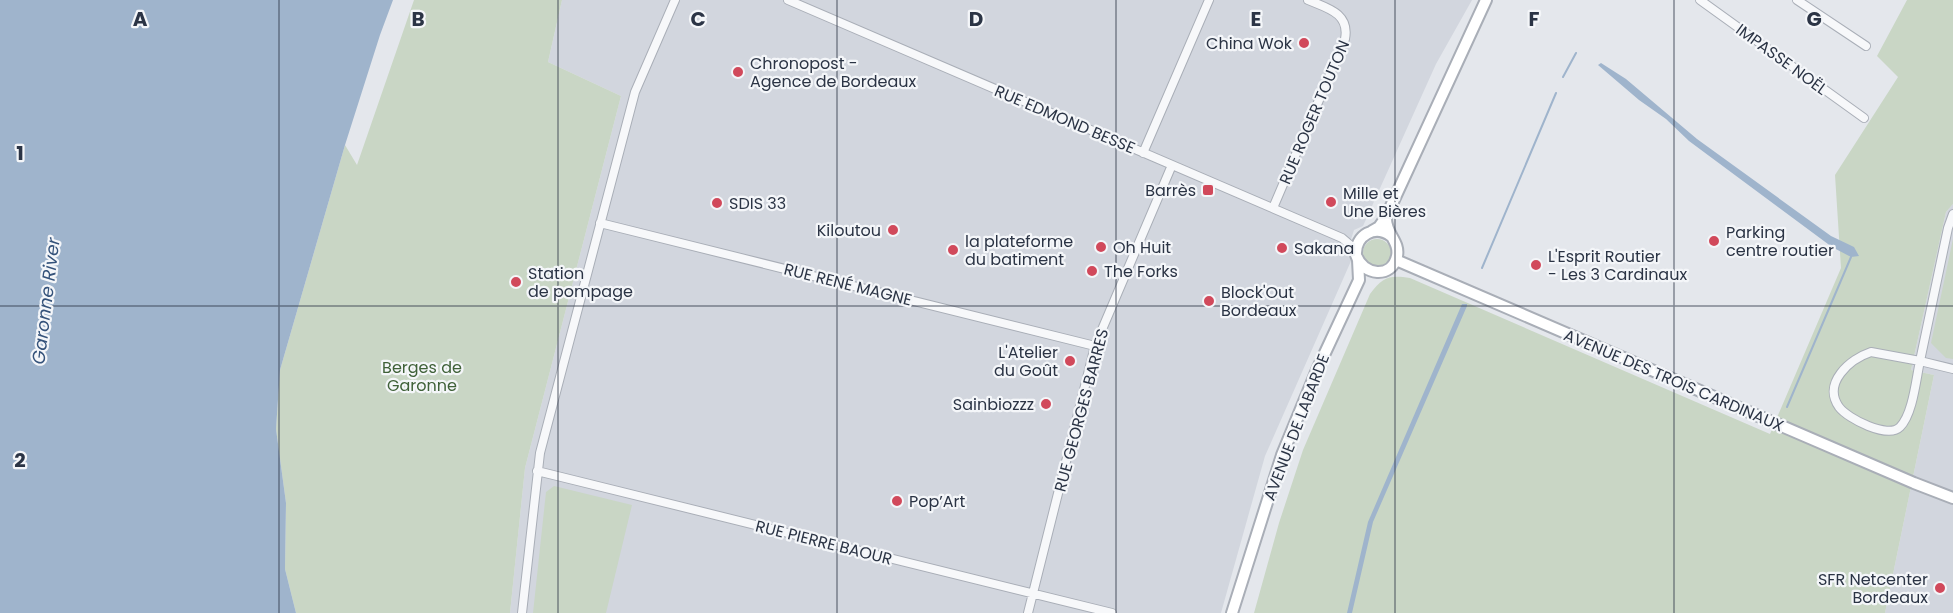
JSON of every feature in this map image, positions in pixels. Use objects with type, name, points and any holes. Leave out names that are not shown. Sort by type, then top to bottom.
[{"type":"main road","points":[[1374,272],[1364,268],[1357,255],[1367,234],[1382,224],[1386,217],[1486,0]]},
{"type":"main road","points":[[1359,280],[1365,275],[1387,270],[1396,260],[1398,250],[1386,228],[1386,217]]},
{"type":"main road","points":[[1367,234],[1382,231],[1391,236]]},
{"type":"main road","name":"AVENUE DE LABARDE","points":[[1232,613],[1282,455],[1317,370],[1359,280],[1357,255]]},
{"type":"main road","name":"AVENUE DES TROIS CARDINAUX","points":[[1396,260],[1953,498]]},
{"type":"street","points":[[522,613],[540,453],[635,92],[675,0]]},
{"type":"street","name":"RUE EDMOND BESSE","points":[[788,0],[1342,238],[1357,255]]},
{"type":"street","points":[[1143,153],[1209,0]]},
{"type":"street","name":"RUE ROGER TOUTON","points":[[1273,208],[1347,32],[1346,25],[1339,14],[1308,0]]},
{"type":"street","name":"IMPASSE NOËL","points":[[1700,0],[1864,118]]},
{"type":"street","points":[[1797,0],[1866,46]]},
{"type":"street","name":"RUE GEORGES BARRES","points":[[1028,613],[1095,346],[1172,165]]},
{"type":"street","points":[[1953,214],[1948,228],[1920,361],[1905,420],[1898,429],[1887,431],[1872,428],[1839,407],[1834,391],[1838,377],[1848,364],[1871,352],[1920,361],[1953,369]]},
{"type":"street","name":"RUE RENÉ MAGNE","points":[[600,223],[1095,346]]},
{"type":"street","name":"RUE EDMOND BESSE","points":[[1342,238],[1367,234]]},
{"type":"street","name":"RUE PIERRE BAOUR","points":[[537,471],[1112,613]]},
{"type":"shaded area","points":[[562,0],[1472,0],[1436,64],[1363,226],[1354,230],[1347,252],[1351,261],[1265,456],[1221,613],[510,613],[525,468],[621,96],[548,62]]},
{"type":"shaded area","points":[[1953,204],[1953,613],[1885,613],[1934,375],[1911,370],[1946,212]]},
{"type":"green space","name":"Berges de Garonne","points":[[414,0],[562,0],[548,62],[621,96],[525,468],[510,613],[296,613],[285,569],[286,503],[276,429],[280,370],[345,145],[357,165]]},
{"type":"green space","points":[[1907,0],[1953,0],[1953,204],[1946,212],[1911,370],[1934,375],[1885,613],[1254,613],[1279,523],[1303,450],[1370,294],[1387,278],[1410,278],[1770,434],[1841,268],[1835,175],[1898,77],[1877,56]]},
{"type":"green space","points":[[1377,239],[1387,243],[1391,253],[1387,263],[1377,267],[1367,263],[1363,253],[1367,243]]},
{"type":"green space","points":[[1953,239],[1953,359],[1946,358],[1931,343]]},
{"type":"green space","points":[[554,486],[632,505],[606,613],[533,613],[546,492]]},
{"type":"water","name":"Garonne River","points":[[0,0],[393,0],[345,145],[280,370],[276,429],[286,503],[285,569],[296,613],[0,613]]},
{"type":"water","points":[[1601,63],[1626,79],[1697,139],[1831,236],[1854,247],[1859,256],[1851,257],[1832,247],[1689,141],[1666,119],[1639,100],[1598,65]]},
{"type":"water","points":[[1462,304],[1467,304],[1467,306],[1373,522],[1352,613],[1347,613],[1368,522]]},
{"type":"waterway","points":[[1563,77],[1576,53]]},
{"type":"waterway","points":[[1482,268],[1556,93]]},
{"type":"waterway","points":[[1787,407],[1851,257]]},
{"type":"place","name":"China Wok","points":[[1304,43]]},
{"type":"place","name":"Chronopost - Agence de Bordeaux","points":[[738,72]]},
{"type":"place","name":"Barrès","points":[[1208,190]]},
{"type":"place","name":"Mille et Une Bières","points":[[1331,202]]},
{"type":"place","name":"SDIS 33","points":[[717,203]]},
{"type":"place","name":"Kiloutou","points":[[893,230]]},
{"type":"place","name":"Parking centre routier","points":[[1714,241]]},
{"type":"place","name":"Oh Huit","points":[[1101,247]]},
{"type":"place","name":"Sakana","points":[[1282,248]]},
{"type":"place","name":"la plateforme du batiment","points":[[953,250]]},
{"type":"place","name":"L'Esprit Routier - Les 3 Cardinaux","points":[[1536,265]]},
{"type":"place","name":"The Forks","points":[[1092,271]]},
{"type":"place","name":"Station de pompage","points":[[516,282]]},
{"type":"place","name":"Block'Out Bordeaux","points":[[1209,301]]},
{"type":"place","name":"L'Atelier du Goût","points":[[1070,361]]},
{"type":"place","name":"Sainbiozzz","points":[[1046,404]]},
{"type":"place","name":"Pop’Art","points":[[897,501]]},
{"type":"place","name":"SFR Netcenter Bordeaux","points":[[1940,588]]}]
